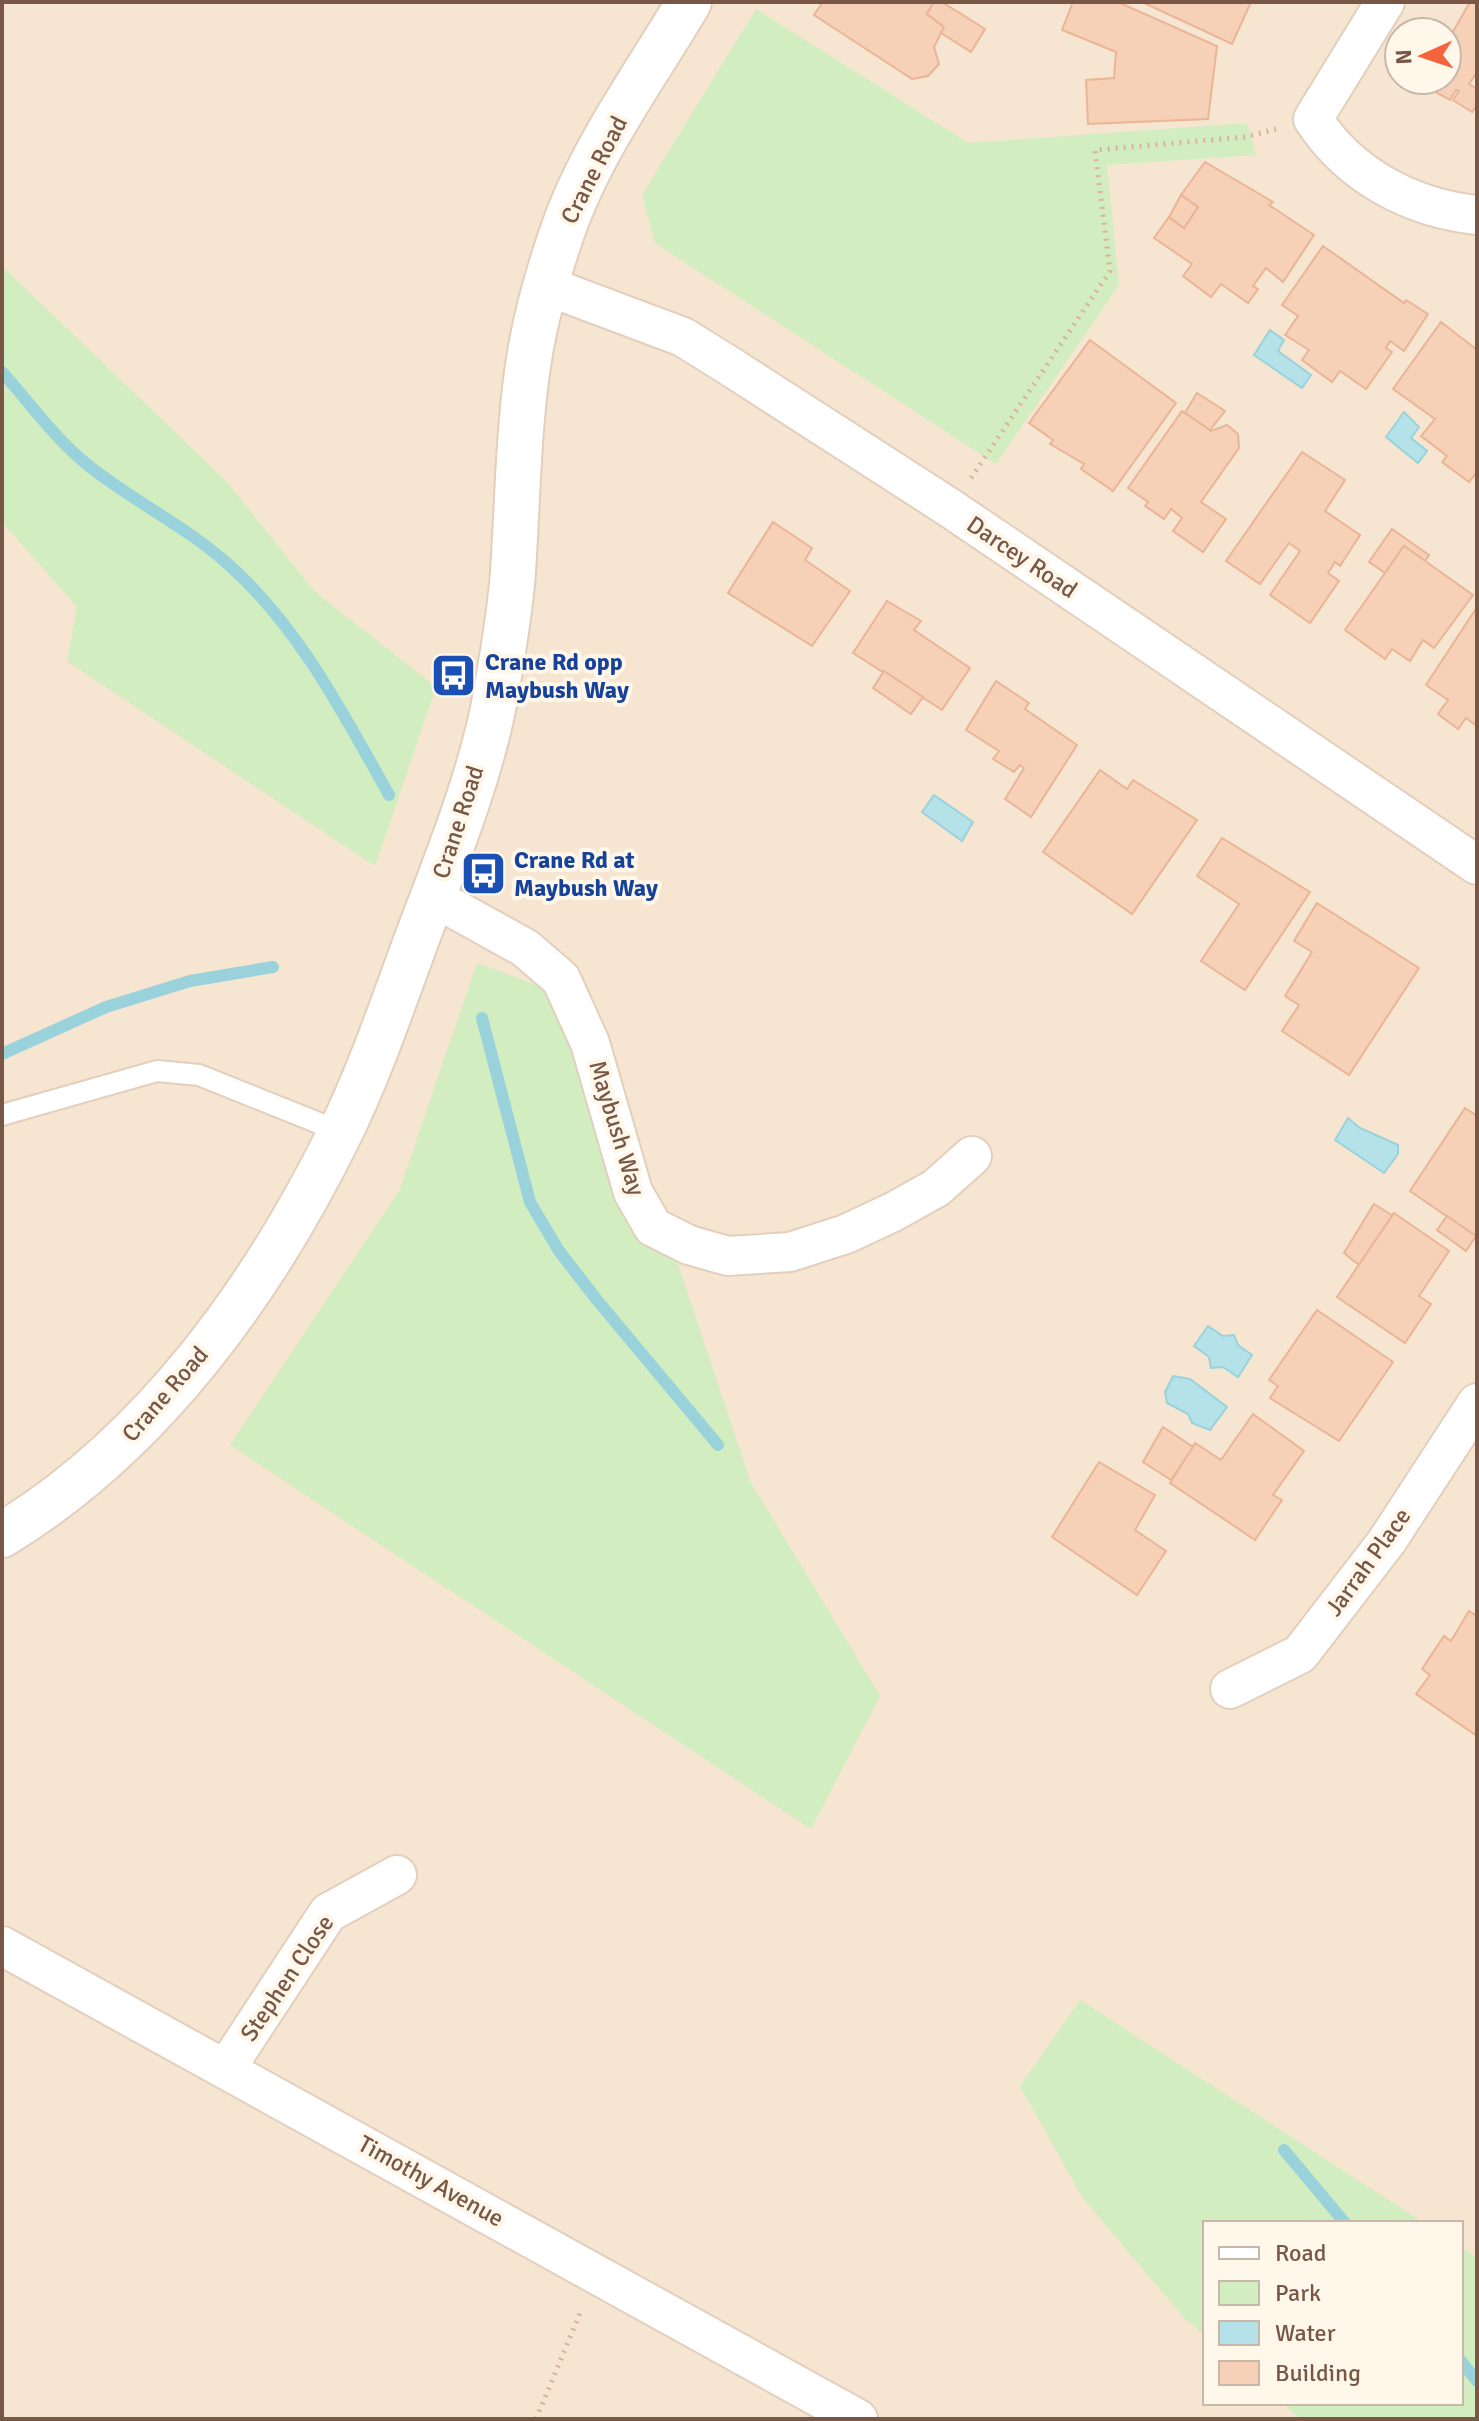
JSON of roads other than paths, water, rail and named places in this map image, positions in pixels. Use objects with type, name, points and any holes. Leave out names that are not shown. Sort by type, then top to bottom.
[{"type":"street","name":"Crane Road","points":[[2,1535],[89,1472],[132,1434],[171,1392],[220,1330],[266,1261],[341,1132],[433,897],[465,805],[495,699],[513,579],[531,346],[563,228],[589,169],[689,2]]},
{"type":"street","points":[[1385,2],[1313,119],[1330,145],[1364,176],[1440,211],[1477,215]]},
{"type":"street","name":"Darcey Road","points":[[547,286],[683,337],[950,508],[1477,865]]},
{"type":"street","name":"Maybush Way","points":[[433,897],[525,948],[561,979],[590,1043],[633,1192],[653,1227],[689,1245],[728,1256],[790,1252],[846,1234],[893,1212],[936,1188],[972,1156]]},
{"type":"street","name":"Jarrah Place","points":[[1230,1689],[1300,1654],[1387,1541],[1477,1403]]},
{"type":"street","name":"Stephen Close","points":[[227,2067],[328,1913],[397,1875]]},
{"type":"street","name":"Timothy Avenue","points":[[2,1946],[227,2067],[858,2419]]},
{"type":"lane","points":[[2,1115],[157,1071],[199,1075],[341,1132]]},
{"type":"water","points":[[1270,330],[1284,340],[1278,351],[1311,375],[1302,388],[1254,355]]},
{"type":"water","points":[[1404,412],[1419,427],[1411,438],[1427,451],[1418,463],[1386,437]]},
{"type":"water","points":[[934,795],[973,822],[962,841],[922,812]]},
{"type":"water","points":[[1348,1118],[1360,1128],[1398,1145],[1398,1154],[1384,1173],[1335,1140]]},
{"type":"water","points":[[1208,1326],[1223,1336],[1234,1335],[1238,1345],[1252,1355],[1238,1377],[1223,1367],[1211,1368],[1209,1357],[1194,1346]]},
{"type":"water","points":[[1173,1376],[1190,1379],[1227,1407],[1210,1430],[1192,1423],[1188,1414],[1167,1403],[1165,1392]]},
{"type":"waterway","points":[[2,372],[77,456],[212,551],[254,589],[299,644],[389,795]]},
{"type":"waterway","points":[[2,1054],[106,1007],[190,981],[273,967]]},
{"type":"waterway","points":[[482,1018],[530,1202],[559,1251],[718,1445]]},
{"type":"waterway","points":[[1284,2150],[1343,2221]]},
{"type":"waterway","points":[[1463,2364],[1477,2381]]},
{"type":"place","name":"Crane Rd opp Maybush Way","points":[[454,676]]},
{"type":"place","name":"Crane Rd at Maybush Way","points":[[483,874]]}]
